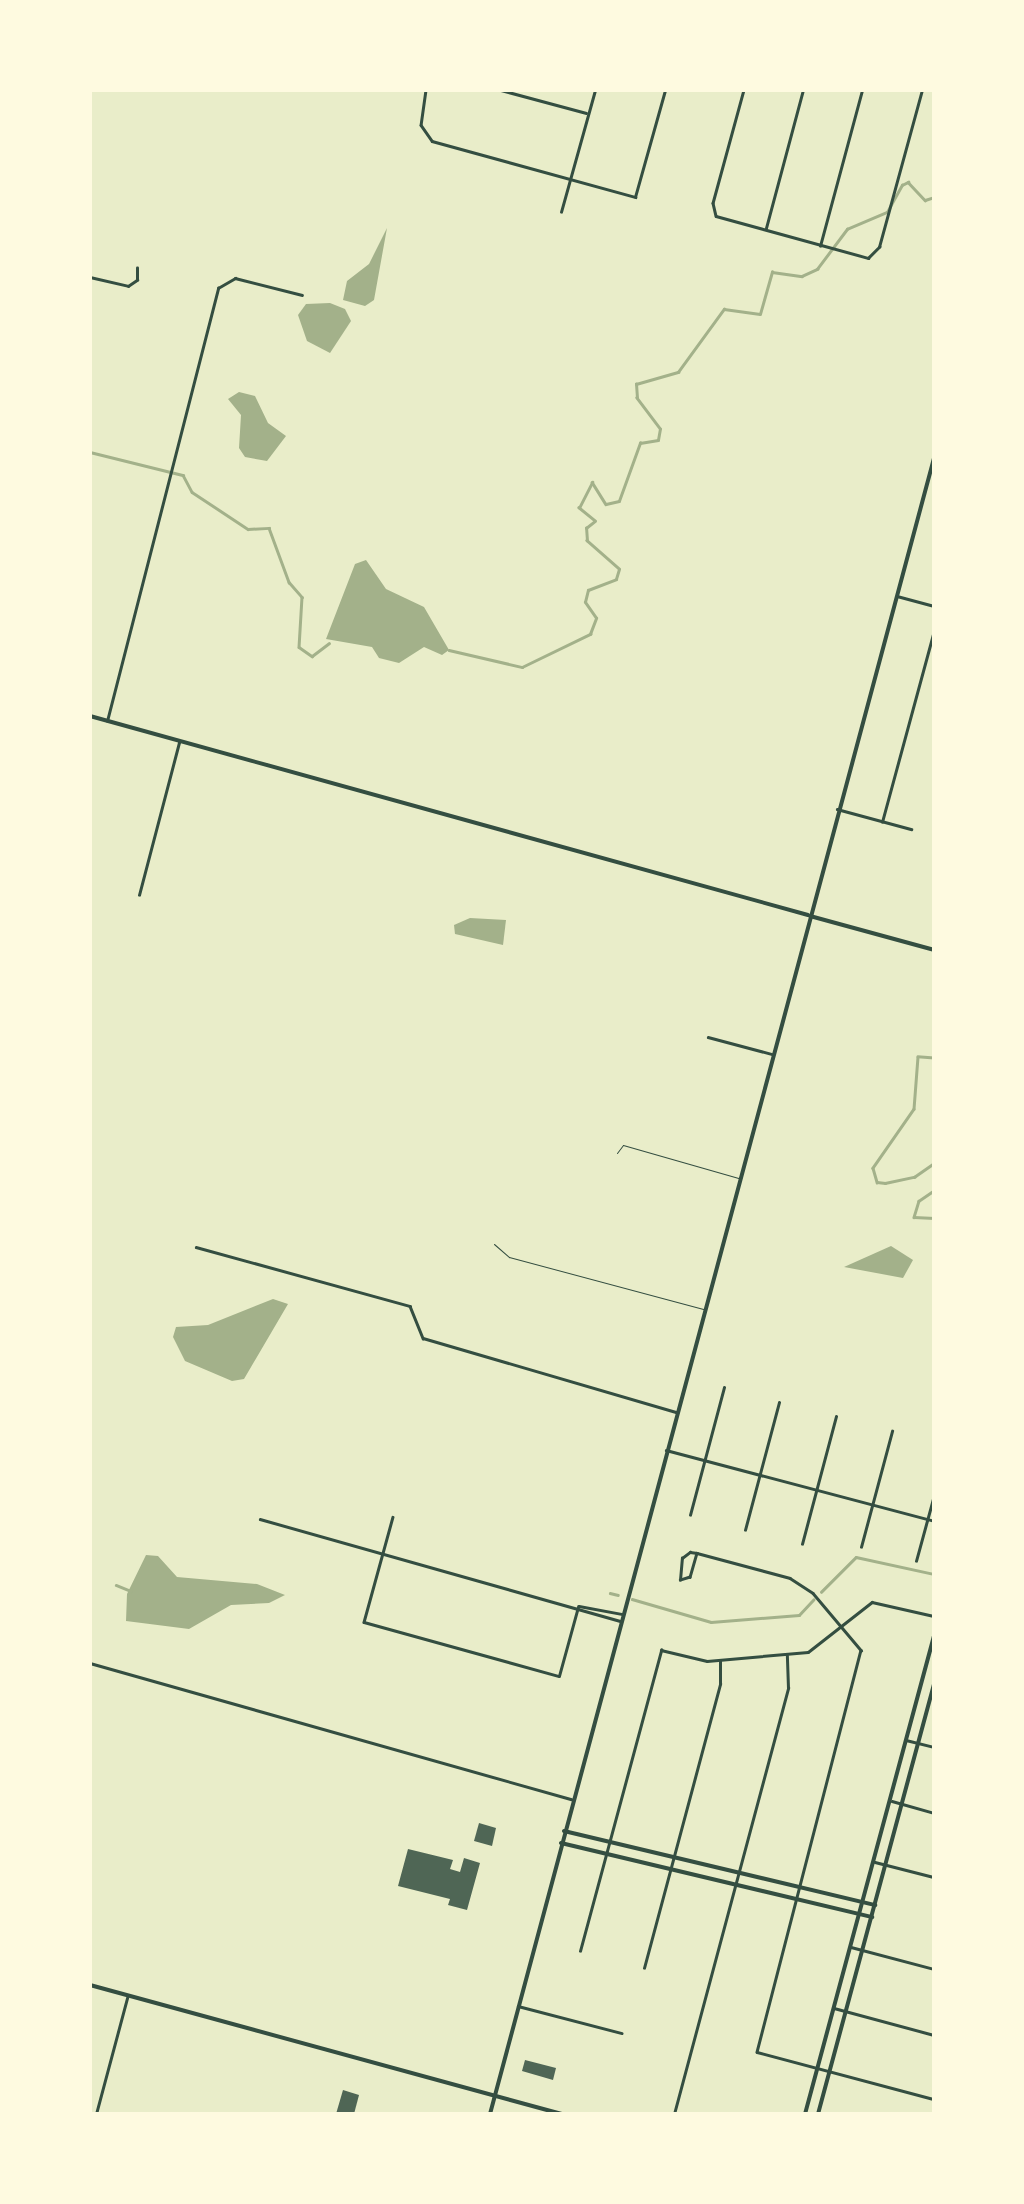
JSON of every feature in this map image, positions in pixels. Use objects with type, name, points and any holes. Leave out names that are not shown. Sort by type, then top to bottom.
[{"type":"street","points":[[426,90],[420,125],[432,141],[635,197],[666,90]]},
{"type":"street","points":[[501,90],[589,114]]},
{"type":"street","points":[[562,212],[595,90]]},
{"type":"street","points":[[744,90],[714,214],[765,232],[873,256],[922,90]]},
{"type":"street","points":[[765,232],[803,90]]},
{"type":"street","points":[[820,246],[862,90]]},
{"type":"street","points":[[90,277],[128,286],[137,280],[137,268]]},
{"type":"street","points":[[107,720],[218,288],[232,277],[302,295]]},
{"type":"street","points":[[490,2114],[934,458]]},
{"type":"street","points":[[896,596],[934,606]]},
{"type":"street","points":[[882,822],[934,631]]},
{"type":"street","points":[[90,716],[934,950]]},
{"type":"street","points":[[139,896],[179,740]]},
{"type":"street","points":[[837,810],[910,830]]},
{"type":"street","points":[[708,1036],[772,1054]]},
{"type":"street","points":[[196,1248],[410,1306],[423,1338],[676,1412]]},
{"type":"street","points":[[690,1515],[724,1388]]},
{"type":"street","points":[[746,1530],[780,1402]]},
{"type":"street","points":[[802,1544],[836,1416]]},
{"type":"street","points":[[860,1547],[892,1431]]},
{"type":"street","points":[[666,1450],[934,1521]]},
{"type":"street","points":[[916,1561],[934,1495]]},
{"type":"street","points":[[394,1517],[364,1622],[559,1676],[578,1606]]},
{"type":"street","points":[[260,1519],[578,1606],[622,1614]]},
{"type":"street","points":[[697,1553],[688,1580],[680,1580],[684,1554],[697,1553],[796,1581],[858,1640],[861,1659],[757,2052],[934,2099]]},
{"type":"street","points":[[580,1951],[662,1650],[720,1660],[812,1650],[842,1623],[877,1602],[934,1616]]},
{"type":"street","points":[[578,1606],[620,1622]]},
{"type":"street","points":[[805,2114],[934,1634]]},
{"type":"street","points":[[674,2114],[788,1688],[787,1654]]},
{"type":"street","points":[[644,1968],[720,1684],[720,1660]]},
{"type":"street","points":[[90,1664],[572,1800]]},
{"type":"street","points":[[818,2114],[934,1683],[922,1680]]},
{"type":"street","points":[[906,1740],[934,1747]]},
{"type":"street","points":[[890,1801],[934,1813]]},
{"type":"street","points":[[564,1831],[875,1905]]},
{"type":"street","points":[[561,1843],[872,1917]]},
{"type":"street","points":[[873,1861],[934,1877]]},
{"type":"street","points":[[851,1947],[934,1969]]},
{"type":"street","points":[[90,1985],[563,2114]]},
{"type":"street","points":[[96,2114],[128,1997]]},
{"type":"street","points":[[518,2006],[622,2033]]},
{"type":"street","points":[[834,2008],[934,2035]]},
{"type":"lane","points":[[617,1153],[623,1145],[738,1178]]},
{"type":"lane","points":[[494,1244],[510,1257],[703,1309]]},
{"type":"shaded area","points":[[387,228],[374,300],[365,306],[343,300],[347,281],[369,264]]},
{"type":"shaded area","points":[[330,303],[345,309],[351,321],[330,353],[307,341],[298,315],[306,304]]},
{"type":"shaded area","points":[[239,392],[255,396],[268,423],[286,436],[267,461],[245,457],[239,448],[241,415],[228,399]]},
{"type":"shaded area","points":[[366,560],[386,589],[424,607],[449,650],[442,655],[424,647],[399,663],[379,658],[372,647],[326,639],[355,564]]},
{"type":"shaded area","points":[[470,918],[506,920],[503,945],[455,934],[454,925]]},
{"type":"shaded area","points":[[891,1246],[913,1260],[903,1278],[844,1267]]},
{"type":"shaded area","points":[[273,1299],[288,1304],[244,1379],[232,1381],[185,1361],[173,1337],[176,1327],[208,1325]]},
{"type":"shaded area","points":[[146,1555],[158,1556],[177,1577],[257,1584],[285,1595],[269,1603],[231,1605],[189,1629],[126,1621],[127,1594]]},
{"type":"building","points":[[479,1823],[496,1828],[492,1846],[474,1841]]},
{"type":"building","points":[[408,1849],[453,1860],[450,1869],[460,1872],[464,1858],[480,1863],[467,1910],[448,1905],[450,1899],[398,1886]]},
{"type":"building","points":[[525,2060],[556,2068],[553,2080],[522,2071]]},
{"type":"building","points":[[343,2090],[359,2095],[354,2114],[336,2114]]},
{"type":"waterway","points":[[449,650],[522,667],[590,634],[596,618],[585,602],[588,590],[616,579],[619,569],[587,541],[586,528],[595,521],[579,508],[592,482],[606,504],[619,501],[640,443],[658,440],[660,429],[637,398],[636,384],[678,372],[724,309],[760,314],[772,272],[802,276],[817,269],[847,229],[887,212],[902,185],[908,182],[925,200],[934,197]]},
{"type":"waterway","points":[[90,452],[183,475],[192,492],[248,529],[269,528],[289,582],[302,597],[299,647],[312,656],[329,643]]},
{"type":"waterway","points":[[934,1058],[918,1057],[914,1109],[873,1168],[877,1182],[885,1183],[914,1177],[934,1163]]},
{"type":"waterway","points":[[934,1191],[919,1201],[914,1217],[934,1218]]},
{"type":"waterway","points":[[821,1592],[856,1557],[934,1574]]},
{"type":"waterway","points":[[116,1585],[131,1591]]},
{"type":"waterway","points":[[610,1593],[618,1595]]},
{"type":"waterway","points":[[632,1599],[711,1622],[799,1615],[813,1600]]}]
